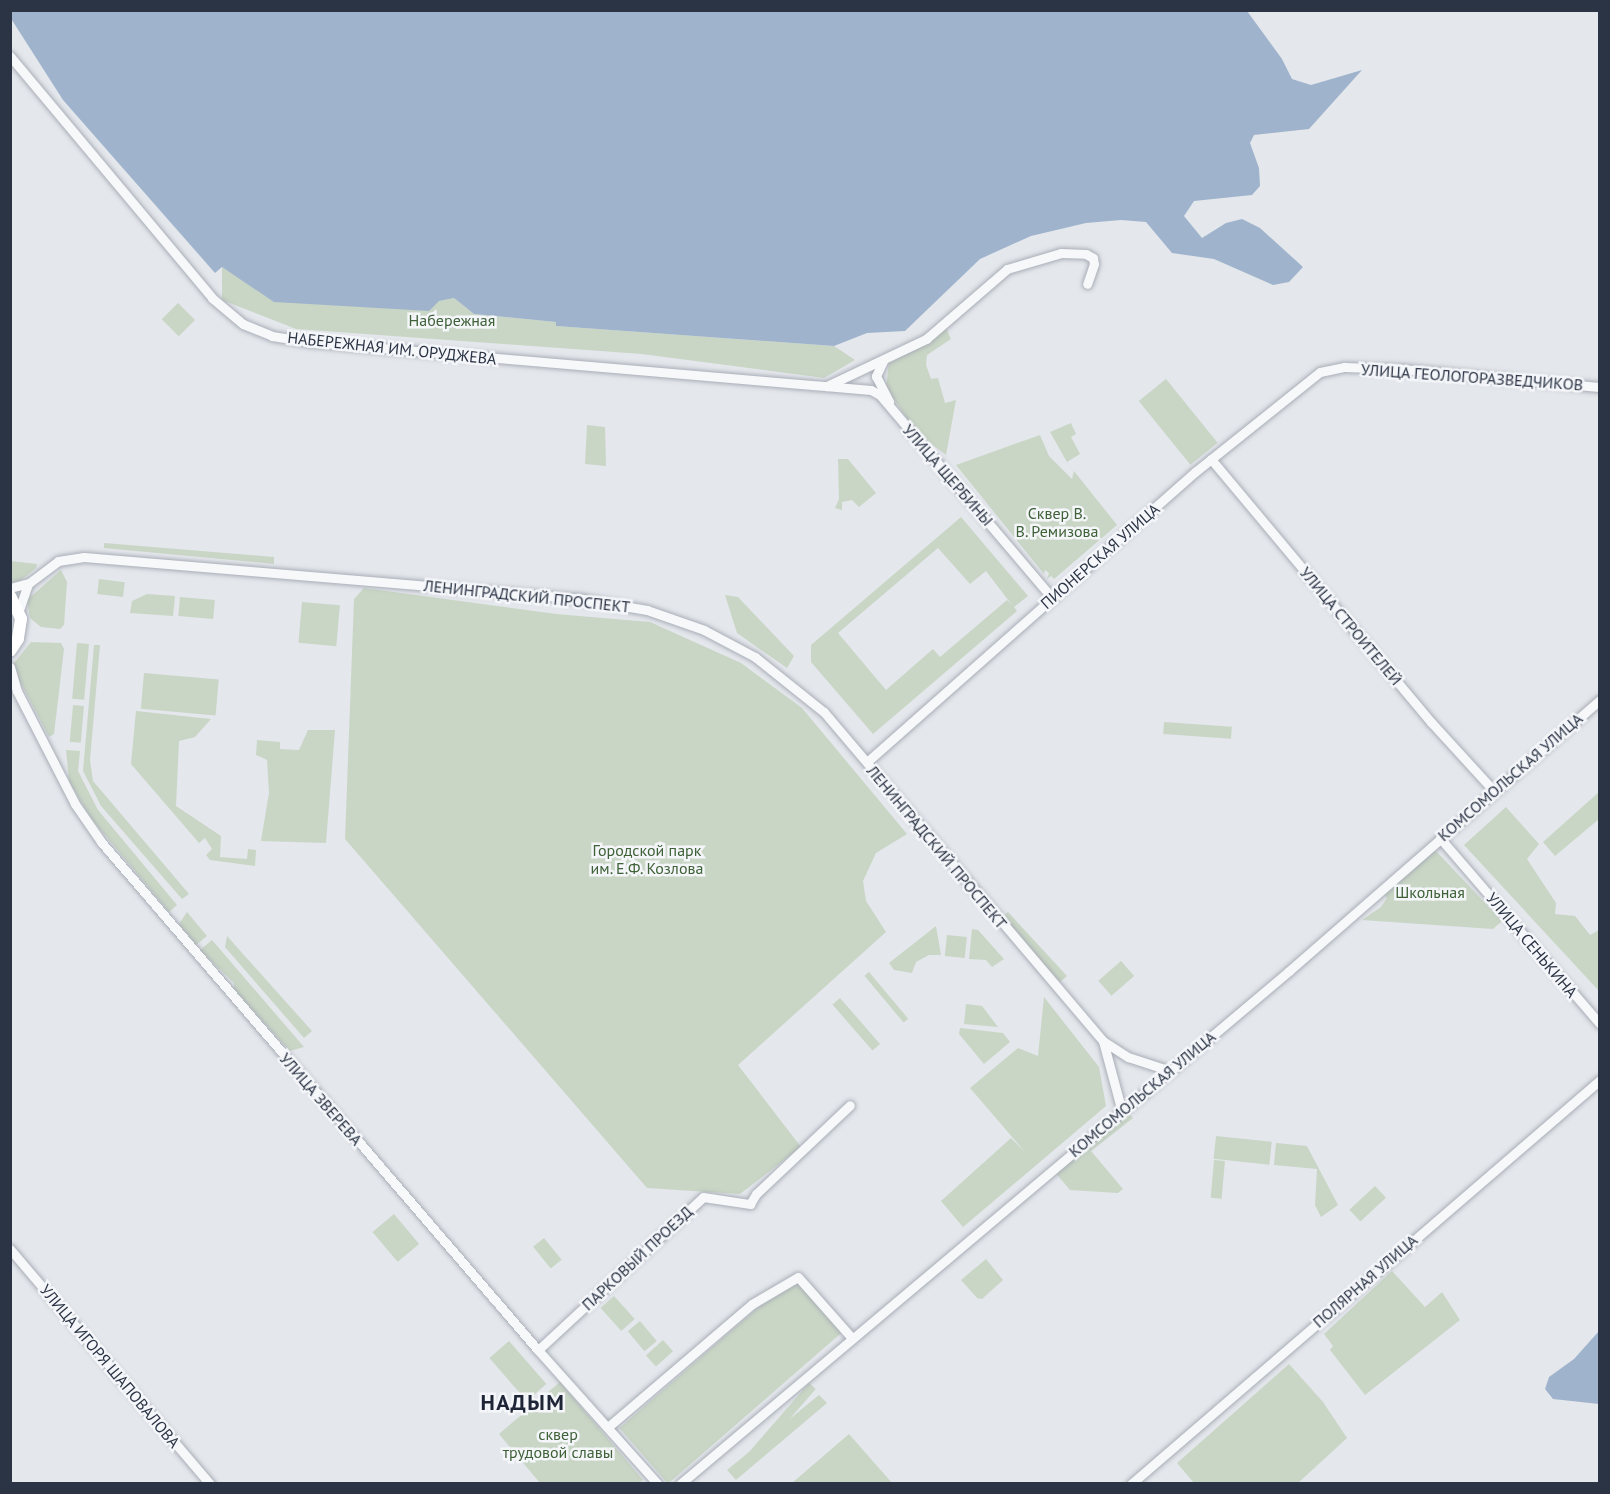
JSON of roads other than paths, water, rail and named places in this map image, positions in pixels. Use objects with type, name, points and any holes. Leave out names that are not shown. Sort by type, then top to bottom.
[{"type":"main road","points":[[10,596],[19,610],[21,629],[12,649]]},
{"type":"street","name":"НАБЕРЕЖНАЯ ИМ. ОРУДЖЕВА","points":[[10,56],[212,298],[259,332],[311,342],[851,388],[876,392],[890,408]]},
{"type":"street","points":[[826,386],[926,339],[1007,269],[1061,253],[1086,254],[1093,258],[1094,264],[1087,284]]},
{"type":"street","points":[[884,359],[876,376],[890,408]]},
{"type":"street","points":[[851,388],[871,366]]},
{"type":"street","name":"УЛИЦА ГЕОЛОГОРАЗВЕДЧИКОВ","points":[[1344,367],[1599,387]]},
{"type":"street","name":"ПИОНЕРСКАЯ УЛИЦА","points":[[867,762],[1211,459],[1309,379],[1344,367]]},
{"type":"street","name":"УЛИЦА ЩЕРБИНЫ","points":[[890,408],[1053,598]]},
{"type":"street","name":"УЛИЦА СТРОИТЕЛЕЙ","points":[[1211,459],[1425,715],[1493,790]]},
{"type":"street","name":"ЛЕНИНГРАДСКИЙ ПРОСПЕКТ","points":[[29,583],[58,561],[84,557],[625,605],[685,622],[755,657],[800,690],[867,762],[1103,1041]]},
{"type":"street","points":[[10,588],[29,583]]},
{"type":"street","points":[[19,610],[29,583]]},
{"type":"street","name":"УЛИЦА ЗВЕРЕВА","points":[[12,649],[10,665],[14,688],[75,804],[102,843],[538,1350],[658,1484]]},
{"type":"street","name":"КОМСОМОЛЬСКАЯ УЛИЦА","points":[[680,1484],[851,1337],[1172,1071],[1599,700]]},
{"type":"street","name":"УЛИЦА СЕНЬКИНА","points":[[1440,838],[1599,1024]]},
{"type":"street","points":[[1103,1041],[1128,1057],[1172,1071]]},
{"type":"street","points":[[1103,1041],[1122,1112]]},
{"type":"street","name":"ПОЛЯРНАЯ УЛИЦА","points":[[1131,1484],[1599,1080]]},
{"type":"street","name":"ПАРКОВЫЙ ПРОЕЗД","points":[[538,1350],[704,1197],[750,1204],[756,1194],[850,1105]]},
{"type":"street","name":"УЛИЦА ИГОРЯ ШАПОВАЛОВА","points":[[10,1249],[210,1484]]},
{"type":"street","points":[[609,1427],[752,1304],[798,1276],[851,1337]]},
{"type":"water","points":[[11,10],[1247,11],[1282,59],[1292,79],[1311,85],[1362,70],[1309,129],[1254,135],[1250,143],[1259,168],[1260,186],[1252,195],[1194,201],[1184,216],[1202,238],[1226,223],[1242,219],[1260,228],[1303,267],[1289,282],[1273,285],[1214,259],[1172,253],[1146,222],[1121,220],[1086,223],[1031,236],[980,259],[905,331],[867,333],[834,346],[556,326],[556,322],[474,314],[454,298],[439,301],[429,311],[274,302],[222,267],[215,273],[63,100],[10,17]]},
{"type":"water","points":[[1599,1331],[1599,1404],[1553,1399],[1545,1389],[1549,1377],[1574,1359]]},
{"type":"district","name":"НАДЫМ","points":[[523,1403]]},
{"type":"park label","name":"Набережная","points":[[452,320]]},
{"type":"park label","name":"Сквер В. В. Ремизова","points":[[1057,522]]},
{"type":"park label","name":"Городской парк им. Е.Ф. Козлова","points":[[647,859]]},
{"type":"park label","name":"Школьная","points":[[1430,892]]},
{"type":"park label","name":"сквер трудовой славы","points":[[558,1443]]}]
